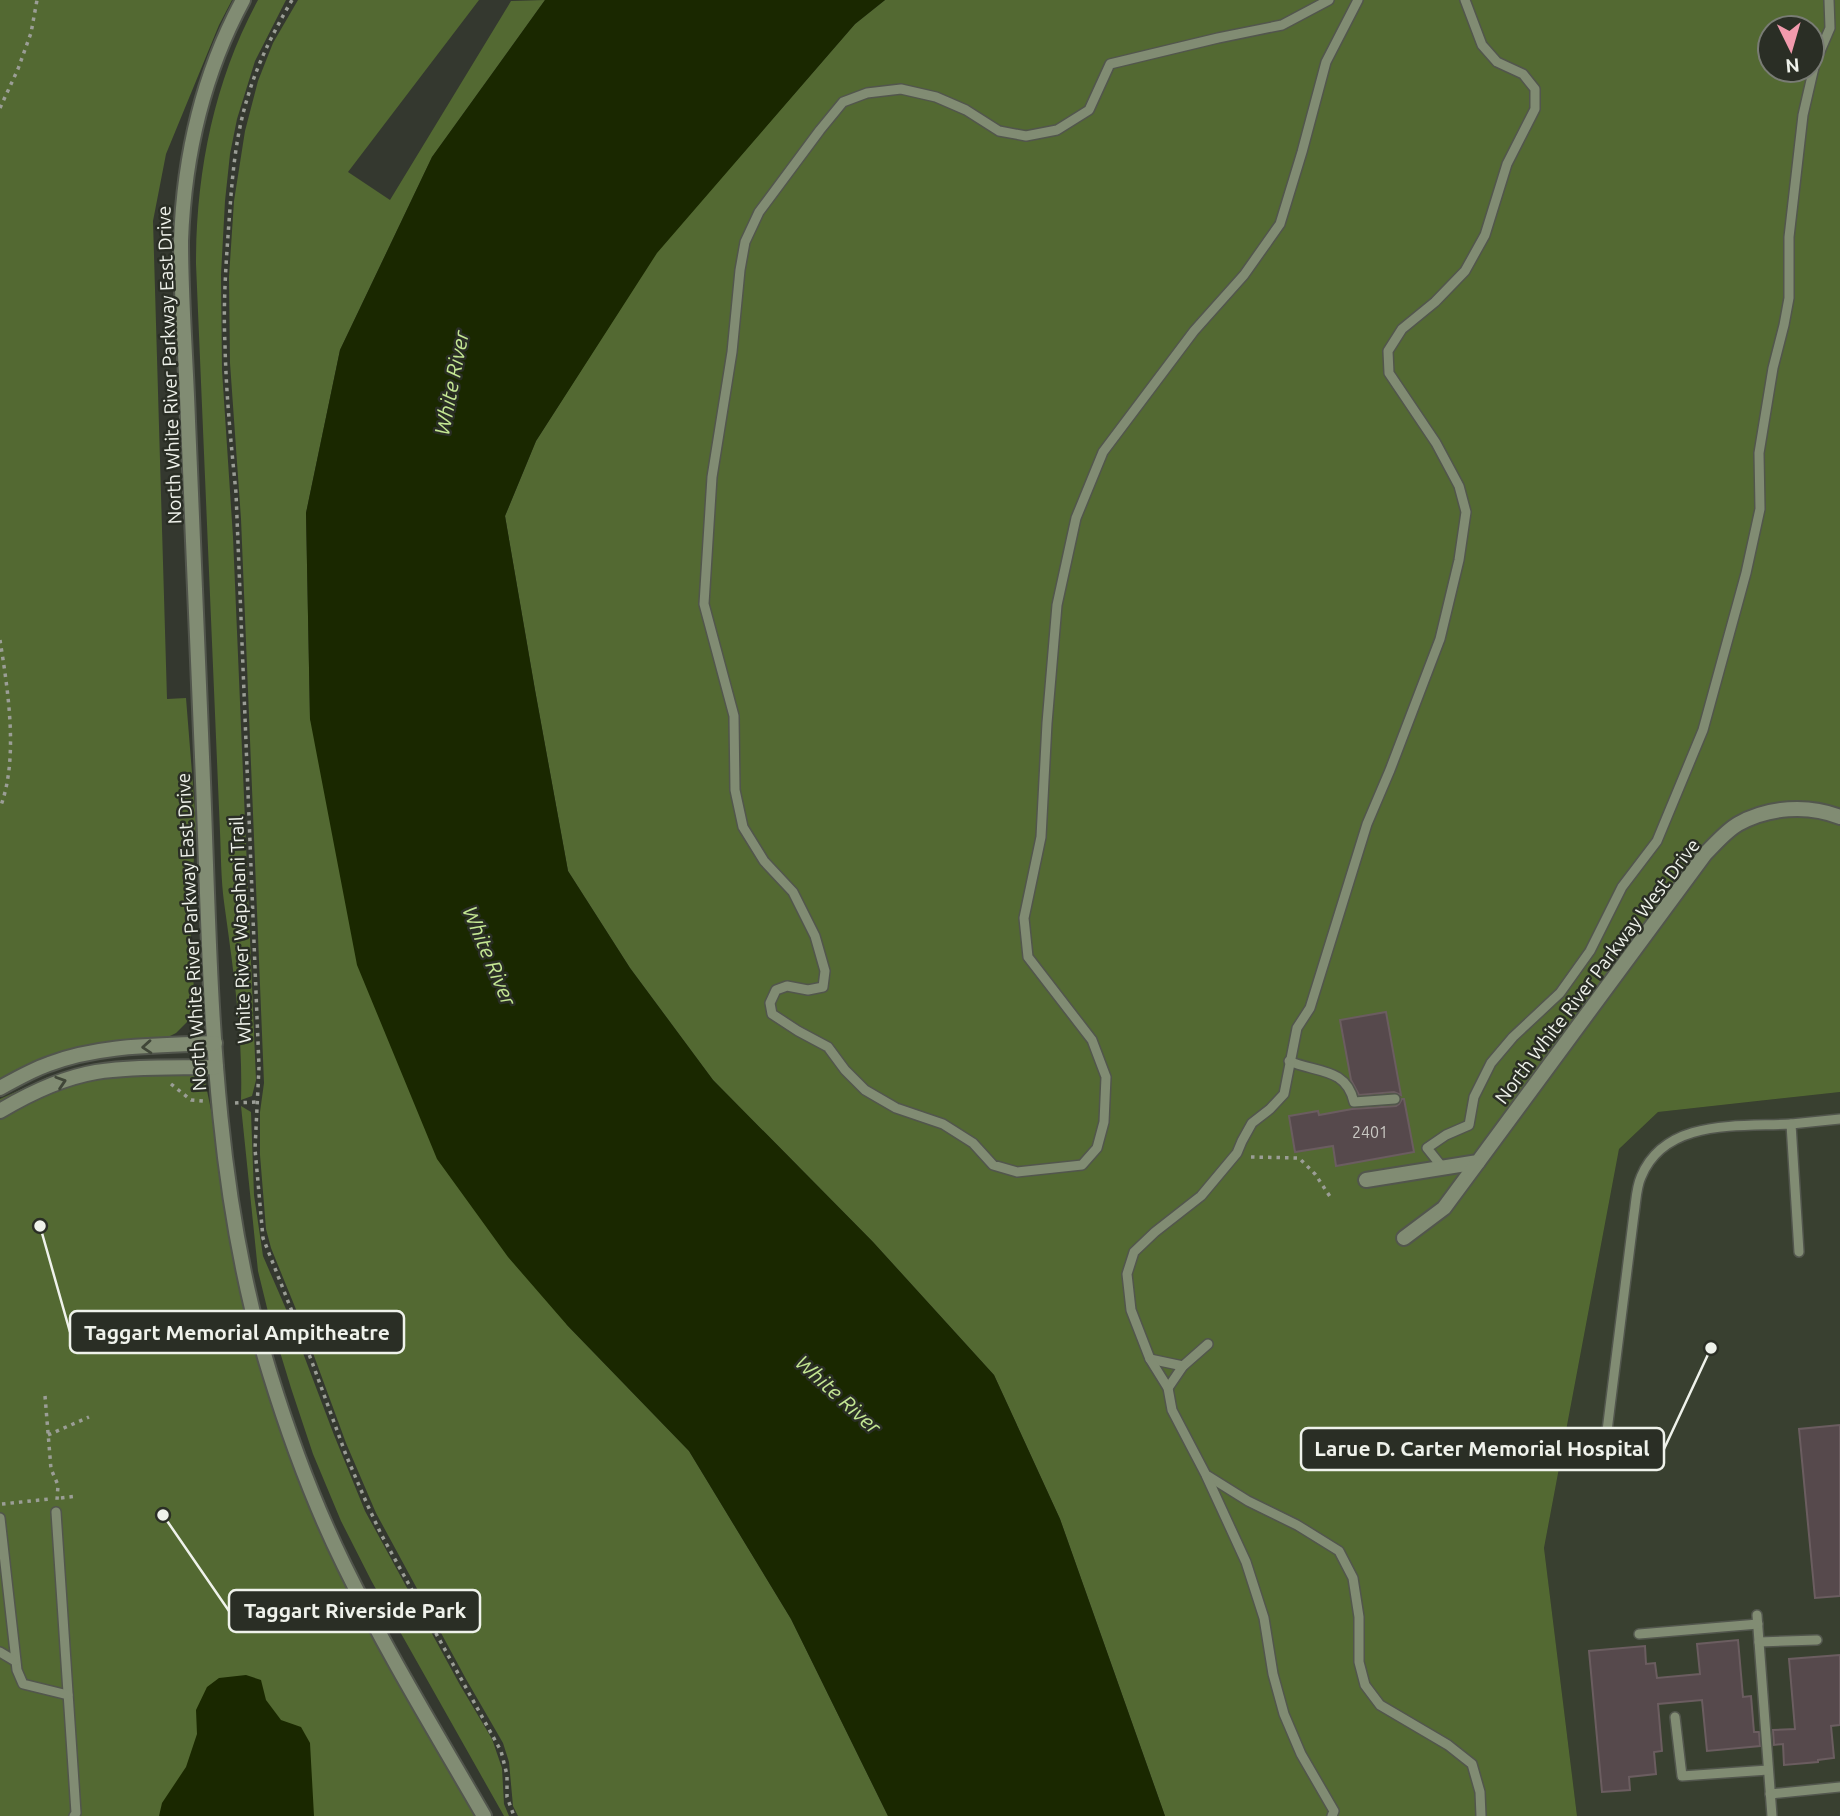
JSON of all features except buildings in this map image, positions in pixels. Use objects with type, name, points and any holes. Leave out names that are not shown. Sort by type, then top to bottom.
[{"type":"street","name":"North White River Parkway East Drive","points":[[243,0],[220,49],[198,116],[189,159],[182,231],[216,1067],[226,1175],[242,1266],[261,1345],[306,1478],[343,1563],[380,1634],[484,1816]]},
{"type":"street","name":"North White River Parkway West Drive","points":[[1404,1238],[1444,1208],[1717,841],[1738,824],[1772,811],[1817,810],[1840,817]]},
{"type":"street","points":[[0,1088],[31,1071],[73,1057],[115,1049],[215,1043]]},
{"type":"street","points":[[0,1111],[42,1088],[94,1073],[216,1067]]},
{"type":"street","points":[[1366,1180],[1478,1163]]},
{"type":"lane","points":[[1329,0],[1282,25],[1110,64],[1090,110],[1057,130],[1026,135],[999,131],[966,110],[936,97],[901,89],[867,93],[843,102],[759,212],[745,242],[732,352],[712,477],[704,604],[734,716],[734,790],[743,827],[764,862],[793,892],[815,936],[825,971],[822,987],[808,990],[787,986],[776,990],[769,1003],[772,1014],[828,1047],[845,1070],[865,1090],[896,1108],[943,1124],[973,1143],[993,1165],[1017,1172],[1082,1165],[1097,1148],[1104,1122],[1106,1077],[1091,1040],[1028,957],[1024,918],[1041,837],[1047,723],[1058,605],[1076,518],[1102,452],[1194,331],[1244,275],[1280,224],[1326,62],[1358,0]]},
{"type":"lane","points":[[1335,1814],[1301,1754],[1284,1714],[1273,1674],[1264,1618],[1250,1573],[1206,1475],[1172,1410],[1168,1388],[1150,1359],[1131,1310],[1127,1274],[1134,1252],[1201,1196],[1237,1153],[1252,1123],[1284,1094],[1297,1028],[1310,1008],[1367,824],[1440,639],[1459,560],[1466,512],[1459,486],[1436,443],[1389,373],[1388,351],[1402,329],[1435,302],[1465,271],[1485,235],[1507,164],[1535,109],[1535,89],[1523,74],[1497,62],[1482,45],[1465,0]]},
{"type":"lane","points":[[1443,1168],[1427,1148],[1446,1135],[1469,1125],[1474,1097],[1491,1063],[1513,1037],[1560,993],[1590,951],[1622,887],[1657,842],[1703,730],[1760,509],[1759,453],[1773,368],[1789,298],[1790,237],[1803,115],[1815,63],[1830,29],[1829,0]]},
{"type":"lane","points":[[1289,1061],[1333,1074],[1351,1088],[1354,1102],[1395,1099]]},
{"type":"lane","points":[[1605,1447],[1634,1214],[1641,1177],[1658,1150],[1679,1136],[1706,1128],[1840,1119]]},
{"type":"lane","points":[[1791,1124],[1799,1252]]},
{"type":"lane","points":[[1168,1388],[1182,1366],[1208,1344]]},
{"type":"lane","points":[[1150,1359],[1182,1366]]},
{"type":"lane","points":[[1206,1475],[1248,1501],[1297,1525],[1339,1552],[1353,1578],[1359,1617],[1359,1662],[1365,1685],[1380,1705],[1448,1745],[1472,1764],[1480,1793],[1481,1816]]},
{"type":"lane","points":[[56,1512],[76,1813],[74,1816]]},
{"type":"lane","points":[[0,1518],[15,1661],[23,1684],[68,1695]]},
{"type":"lane","points":[[1639,1634],[1757,1620],[1772,1816]]},
{"type":"lane","points":[[1759,1642],[1817,1640]]},
{"type":"lane","points":[[0,1652],[15,1661]]},
{"type":"lane","points":[[1675,1717],[1682,1776],[1768,1770]]},
{"type":"lane","points":[[1770,1794],[1840,1787]]},
{"type":"path","points":[[0,108],[31,33],[37,0]]},
{"type":"path","name":"White River Wapahani Trail","points":[[292,0],[256,71],[242,116],[231,187],[225,273],[225,342],[236,493],[260,1067],[255,1149],[260,1214],[263,1238],[346,1455],[381,1534],[501,1751],[507,1775],[507,1797],[514,1816]]},
{"type":"path","points":[[0,640],[9,694],[10,748],[6,785],[0,808]]},
{"type":"path","points":[[171,1083],[191,1101]]},
{"type":"path","points":[[1237,1153],[1250,1157],[1299,1158],[1315,1174],[1331,1198]]},
{"type":"path","points":[[45,1395],[51,1469],[58,1485],[56,1512]]},
{"type":"path","points":[[48,1435],[89,1417]]},
{"type":"path","points":[[0,1505],[77,1496]]},
{"type":"shaded area","points":[[0,0],[232,0],[219,25],[166,154],[153,221],[167,699],[186,698],[196,823],[190,923],[195,1008],[187,1022],[176,1033],[162,1040],[81,1049],[33,1062],[0,1081]]},
{"type":"shaded area","points":[[258,0],[286,0],[255,61],[237,119],[225,201],[221,275],[222,370],[233,537],[256,1080],[252,1096],[241,1100],[239,1025],[222,876],[196,264],[200,195],[210,128],[230,62]]},
{"type":"shaded area","points":[[298,0],[479,0],[348,172],[390,200],[511,1],[545,0],[432,157],[340,350],[306,513],[310,719],[567,1325],[689,1451],[791,1619],[888,1816],[518,1816],[513,1806],[509,1762],[503,1743],[376,1513],[346,1443],[271,1248],[266,1229],[260,1155],[260,1112],[264,1083],[241,519],[230,363],[229,277],[234,201],[245,131],[258,81],[273,43]]},
{"type":"shaded area","points":[[885,0],[1840,0],[1840,1092],[1658,1112],[1619,1149],[1544,1548],[1577,1816],[1165,1816],[1060,1519],[994,1375],[873,1242],[713,1080],[630,968],[568,871],[505,516],[536,441],[656,253],[855,24]]},
{"type":"shaded area","points":[[202,1067],[231,1205],[286,1422],[365,1608],[479,1816],[0,1816],[0,1099],[48,1077]]},
{"type":"shaded area","points":[[1840,1092],[1840,1816],[1577,1816],[1544,1548],[1619,1149],[1658,1112]]},
{"type":"shaded area","points":[[241,1106],[251,1112],[254,1195],[263,1256],[365,1511],[492,1739],[502,1768],[504,1804],[509,1816],[504,1816],[372,1582],[341,1521],[313,1454],[269,1316],[258,1271]]},
{"type":"water","name":"White River","points":[[545,0],[885,0],[855,24],[657,253],[536,441],[505,516],[568,871],[630,968],[713,1080],[873,1242],[994,1375],[1060,1519],[1165,1816],[888,1816],[791,1619],[689,1451],[567,1325],[508,1257],[437,1159],[357,965],[310,719],[306,513],[340,350],[432,157]]},
{"type":"water","points":[[246,1675],[261,1680],[266,1700],[281,1720],[301,1727],[310,1743],[314,1816],[159,1816],[162,1803],[186,1767],[197,1734],[196,1710],[207,1687],[219,1678]]},
{"type":"place","name":"Taggart Memorial Ampitheatre","points":[[40,1226]]},
{"type":"place","name":"Larue D. Carter Memorial Hospital","points":[[1711,1348]]},
{"type":"place","name":"Taggart Riverside Park","points":[[163,1515]]}]
